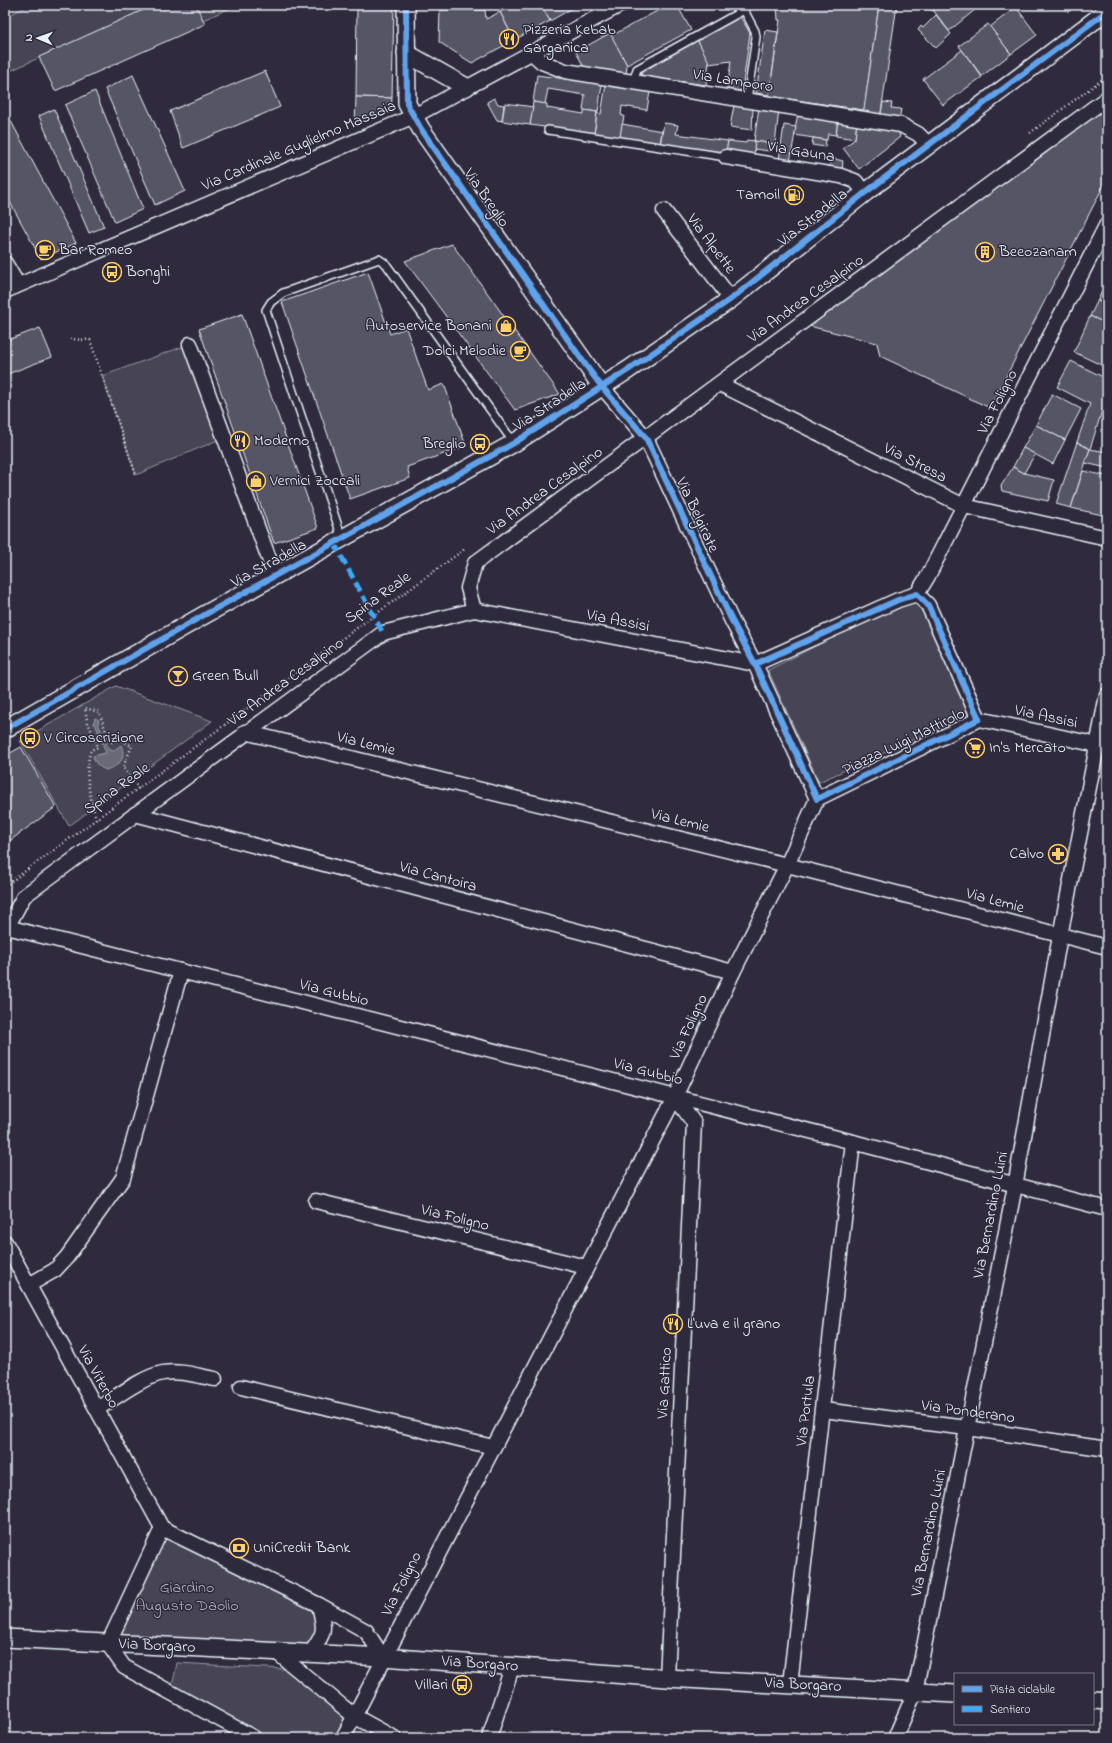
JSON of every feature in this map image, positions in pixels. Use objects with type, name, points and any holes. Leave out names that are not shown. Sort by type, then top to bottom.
[{"type":"street","name":"Via Breglio","points":[[406,5],[407,104],[602,387]]},
{"type":"street","name":"Via Cardinale Guglielmo Massaia","points":[[11,288],[414,116],[620,5]]},
{"type":"street","name":"Via Stradella","points":[[5,729],[275,575],[514,443],[602,387],[731,299],[866,192],[1107,11]]},
{"type":"street","name":"Via Lamporo","points":[[531,52],[542,62],[565,71],[901,125],[918,134],[929,145]]},
{"type":"street","points":[[406,53],[466,88]]},
{"type":"street","name":"Via Andrea Cesalpino","points":[[6,929],[24,896],[245,732],[383,633],[474,610],[468,588],[475,563],[1107,98]]},
{"type":"street","name":"Via Gauna","points":[[726,157],[841,176],[855,181],[866,192]]},
{"type":"street","name":"Via Alpette","points":[[664,211],[731,299]]},
{"type":"street","name":"Via Foligno","points":[[917,594],[964,506],[1107,224]]},
{"type":"street","points":[[5,263],[11,288]]},
{"type":"street","name":"Via Stradella","points":[[190,344],[275,575]]},
{"type":"street","name":"Via Stresa","points":[[720,384],[964,506],[1107,538]]},
{"type":"street","name":"Via Belgirate","points":[[602,387],[646,438],[732,620],[755,664]]},
{"type":"street","points":[[817,799],[755,664],[898,600],[917,594]]},
{"type":"street","name":"Piazza Luigi Mattirolo","points":[[817,799],[979,719],[928,605],[917,594]]},
{"type":"street","name":"Via Assisi","points":[[474,610],[755,664]]},
{"type":"street","name":"Via Bernardino Luini","points":[[895,1738],[915,1692],[1015,1186],[1060,936],[1102,746],[1107,695]]},
{"type":"street","name":"Via Assisi","points":[[979,719],[1102,746]]},
{"type":"street","name":"Via Lemie","points":[[245,732],[787,865],[1107,947]]},
{"type":"street","name":"Via Foligno","points":[[343,1738],[383,1657],[675,1097],[733,972],[787,865],[817,799]]},
{"type":"street","name":"Via Cantoira","points":[[134,814],[733,972]]},
{"type":"street","name":"Via Gubbio","points":[[6,929],[181,971],[853,1142],[1015,1186],[1107,1209]]},
{"type":"street","points":[[29,1285],[55,1270],[67,1257],[123,1178],[181,971]]},
{"type":"street","name":"Via Gattico","points":[[668,1678],[694,1123],[675,1097]]},
{"type":"street","name":"Via Portula","points":[[790,1684],[853,1142]]},
{"type":"street","name":"Via Foligno","points":[[316,1201],[586,1267]]},
{"type":"street","name":"Via Viterbo","points":[[5,1242],[162,1528]]},
{"type":"street","points":[[97,1409],[151,1376],[163,1373],[180,1372],[215,1379]]},
{"type":"street","points":[[241,1387],[493,1447]]},
{"type":"street","name":"Via Ponderano","points":[[823,1410],[967,1428],[1107,1449]]},
{"type":"street","points":[[254,1738],[124,1666],[108,1644],[162,1528],[319,1605],[366,1631],[383,1657]]},
{"type":"street","points":[[310,1654],[318,1643],[325,1629],[319,1605]]},
{"type":"street","name":"Via Borgaro","points":[[5,1638],[383,1657],[668,1678],[954,1694]]},
{"type":"street","points":[[275,1651],[354,1716],[394,1738]]},
{"type":"street","points":[[489,1738],[512,1666]]},
{"type":"street","points":[[1094,1700],[1107,1701]]},
{"type":"lane","points":[[633,82],[636,69],[744,10],[756,34],[747,100]]},
{"type":"lane","points":[[548,130],[726,157]]},
{"type":"lane","points":[[342,538],[266,310],[271,302],[283,293],[379,259],[386,264],[514,443]]},
{"type":"path","points":[[70,339],[90,340],[136,475]]},
{"type":"path","points":[[96,819],[88,786],[87,764],[92,750],[98,747],[87,720],[85,708],[99,712],[110,743],[119,739],[132,746],[122,767],[139,788],[134,814]]},
{"type":"green space","points":[[30,5],[154,5],[10,71],[5,64],[5,17]]},
{"type":"green space","points":[[196,5],[237,5],[203,20]]},
{"type":"green space","points":[[190,344],[225,437],[136,475],[102,376]]},
{"type":"green space","points":[[919,594],[970,714],[819,782],[768,670]]},
{"type":"green space","points":[[116,686],[212,721],[69,826],[20,741]]},
{"type":"green space","name":"Giardino Augusto Daolio","points":[[165,1535],[313,1607],[318,1627],[315,1635],[300,1648],[115,1641]]},
{"type":"green space","points":[[177,1663],[284,1669],[348,1718],[337,1738],[264,1738],[172,1687]]},
{"type":"water","points":[[95,718],[99,720],[98,723],[109,750],[113,751],[121,745],[123,750],[121,761],[115,766],[106,770],[98,765],[93,756],[106,753],[95,723],[93,724]]},
{"type":"building","points":[[154,5],[196,5],[205,24],[55,91],[39,57]]},
{"type":"building","points":[[357,5],[394,5],[392,98],[356,97]]},
{"type":"building","points":[[440,5],[486,5],[485,10],[440,10]]},
{"type":"building","points":[[514,5],[541,5],[550,21],[514,40],[500,12]]},
{"type":"building","points":[[541,5],[578,5],[550,21]]},
{"type":"building","points":[[668,5],[677,5],[691,30],[627,65],[611,36]]},
{"type":"building","points":[[777,5],[879,5],[864,110],[769,96],[780,20],[778,20]]},
{"type":"building","points":[[879,5],[897,5],[880,119],[863,116]]},
{"type":"building","points":[[898,5],[950,5],[933,10]]},
{"type":"building","points":[[950,5],[973,5],[976,9],[949,31],[933,10]]},
{"type":"building","points":[[1063,5],[1077,5],[1068,12]]},
{"type":"building","points":[[1016,7],[1037,35],[1011,54],[990,27]]},
{"type":"building","points":[[440,10],[485,10],[486,19],[500,12],[514,40],[472,63],[439,42]]},
{"type":"building","points":[[936,15],[951,34],[936,48],[918,30],[921,26],[923,28]]},
{"type":"building","points":[[740,16],[750,33],[742,91],[727,89],[731,61],[709,64],[697,39]]},
{"type":"building","points":[[988,24],[1011,54],[982,76],[959,46]]},
{"type":"building","points":[[765,30],[778,32],[769,95],[756,93]]},
{"type":"building","points":[[610,33],[627,65],[626,74],[584,67],[576,52]]},
{"type":"building","points":[[697,39],[709,62],[706,85],[641,76],[642,72]]},
{"type":"building","points":[[962,50],[982,77],[943,105],[923,79]]},
{"type":"building","points":[[265,71],[280,107],[183,148],[170,111]]},
{"type":"building","points":[[133,75],[185,191],[155,205],[105,89]]},
{"type":"building","points":[[537,75],[602,84],[598,112],[583,110],[585,95],[548,89],[545,104],[533,102]]},
{"type":"building","points":[[606,84],[650,91],[647,110],[622,106],[621,115],[624,116],[620,138],[594,134],[597,113],[601,114]]},
{"type":"building","points":[[95,91],[143,209],[115,222],[65,105]]},
{"type":"building","points":[[356,97],[392,98],[391,112],[355,124]]},
{"type":"building","points":[[494,98],[498,104],[504,105],[502,121],[497,120],[487,102]]},
{"type":"building","name":"Beeozanam","points":[[1107,98],[1107,179],[990,408],[880,356],[877,343],[801,324]]},
{"type":"building","points":[[533,102],[547,104],[547,108],[584,114],[584,110],[597,112],[594,134],[530,125]]},
{"type":"building","points":[[883,102],[892,103],[891,108],[901,109],[899,121],[880,119]]},
{"type":"building","points":[[505,103],[533,107],[530,125],[502,121]]},
{"type":"building","points":[[734,105],[753,108],[752,130],[730,127]]},
{"type":"building","points":[[759,107],[779,110],[775,144],[754,141]]},
{"type":"building","points":[[54,109],[104,227],[89,233],[39,116]]},
{"type":"building","points":[[5,110],[76,243],[41,259],[5,193]]},
{"type":"building","points":[[798,113],[838,119],[836,135],[828,134],[827,140],[794,135]]},
{"type":"building","points":[[838,119],[857,122],[855,139],[836,136]]},
{"type":"building","points":[[857,122],[898,128],[900,137],[859,169],[843,148],[855,139]]},
{"type":"building","points":[[664,123],[678,125],[676,134],[728,141],[726,155],[660,145]]},
{"type":"building","points":[[622,124],[662,131],[660,144],[620,137]]},
{"type":"building","points":[[784,125],[796,127],[790,162],[779,160]]},
{"type":"building","points":[[813,138],[826,140],[825,147],[812,145]]},
{"type":"building","points":[[747,140],[755,141],[754,158],[726,153],[728,141],[746,143]]},
{"type":"building","points":[[755,141],[773,144],[773,146],[769,151],[754,149]]},
{"type":"building","points":[[831,158],[843,161],[842,171],[829,169]]},
{"type":"building","points":[[452,244],[560,394],[515,410],[405,261]]},
{"type":"building","points":[[368,272],[390,334],[406,328],[428,390],[444,384],[466,446],[407,467],[410,478],[350,499],[282,302]]},
{"type":"building","points":[[1107,280],[1107,304],[1098,300]]},
{"type":"building","points":[[1098,300],[1107,304],[1107,324],[1090,316]]},
{"type":"building","points":[[242,314],[318,528],[274,543],[199,329]]},
{"type":"building","points":[[1090,316],[1107,324],[1107,363],[1105,367],[1074,352]]},
{"type":"building","points":[[40,328],[52,357],[5,375],[5,341]]},
{"type":"building","points":[[1071,361],[1107,379],[1107,395],[1090,449],[1077,442],[1090,404],[1057,387]]},
{"type":"building","points":[[1052,394],[1081,409],[1065,440],[1036,425]]},
{"type":"building","points":[[1036,425],[1065,440],[1053,464],[1023,448]]},
{"type":"building","points":[[1077,442],[1090,449],[1071,508],[1056,504]]},
{"type":"building","points":[[1023,448],[1035,454],[1024,473],[1013,467]]},
{"type":"building","points":[[1090,449],[1107,452],[1107,468],[1085,463]]},
{"type":"building","points":[[1013,467],[1024,473],[1054,480],[1048,501],[1002,491],[1001,486]]},
{"type":"building","points":[[1083,471],[1107,476],[1107,516],[1071,508]]},
{"type":"building","points":[[21,747],[56,807],[8,842],[5,837],[5,756]]},
{"type":"marked path","points":[[334,543],[383,633]]},
{"type":"cycle path","points":[[406,5],[407,104],[421,129],[587,367],[602,387],[646,438],[732,621],[755,664],[817,799],[979,719],[928,605],[917,594],[898,600],[755,664]]},
{"type":"cycle path","points":[[5,729],[206,614],[514,443],[628,370],[731,299],[866,192],[1107,11]]},
{"type":"place","name":"Pizzeria Kebab Garganica","points":[[509,39]]},
{"type":"place","name":"Tamoil","points":[[794,195]]},
{"type":"place","name":"Bar Romeo","points":[[45,250]]},
{"type":"place","name":"Beeozanam","points":[[985,252]]},
{"type":"place","name":"Bonghi","points":[[112,272]]},
{"type":"place","name":"Autoservice Bonani","points":[[506,326]]},
{"type":"place","name":"Dolci Melodie","points":[[520,351]]},
{"type":"place","name":"Moderno","points":[[240,441]]},
{"type":"place","name":"Breglio","points":[[480,444]]},
{"type":"place","name":"Vernici Zoccali","points":[[256,481]]},
{"type":"place","name":"Green Bull","points":[[178,676]]},
{"type":"place","name":"V Circoscrizione","points":[[30,738]]},
{"type":"place","name":"In's Mercato","points":[[975,748]]},
{"type":"place","name":"Calvo","points":[[1058,854]]},
{"type":"place","name":"L'uva e il grano","points":[[673,1324]]},
{"type":"place","name":"UniCredit Bank","points":[[239,1548]]},
{"type":"place","name":"Villari","points":[[462,1685]]}]
